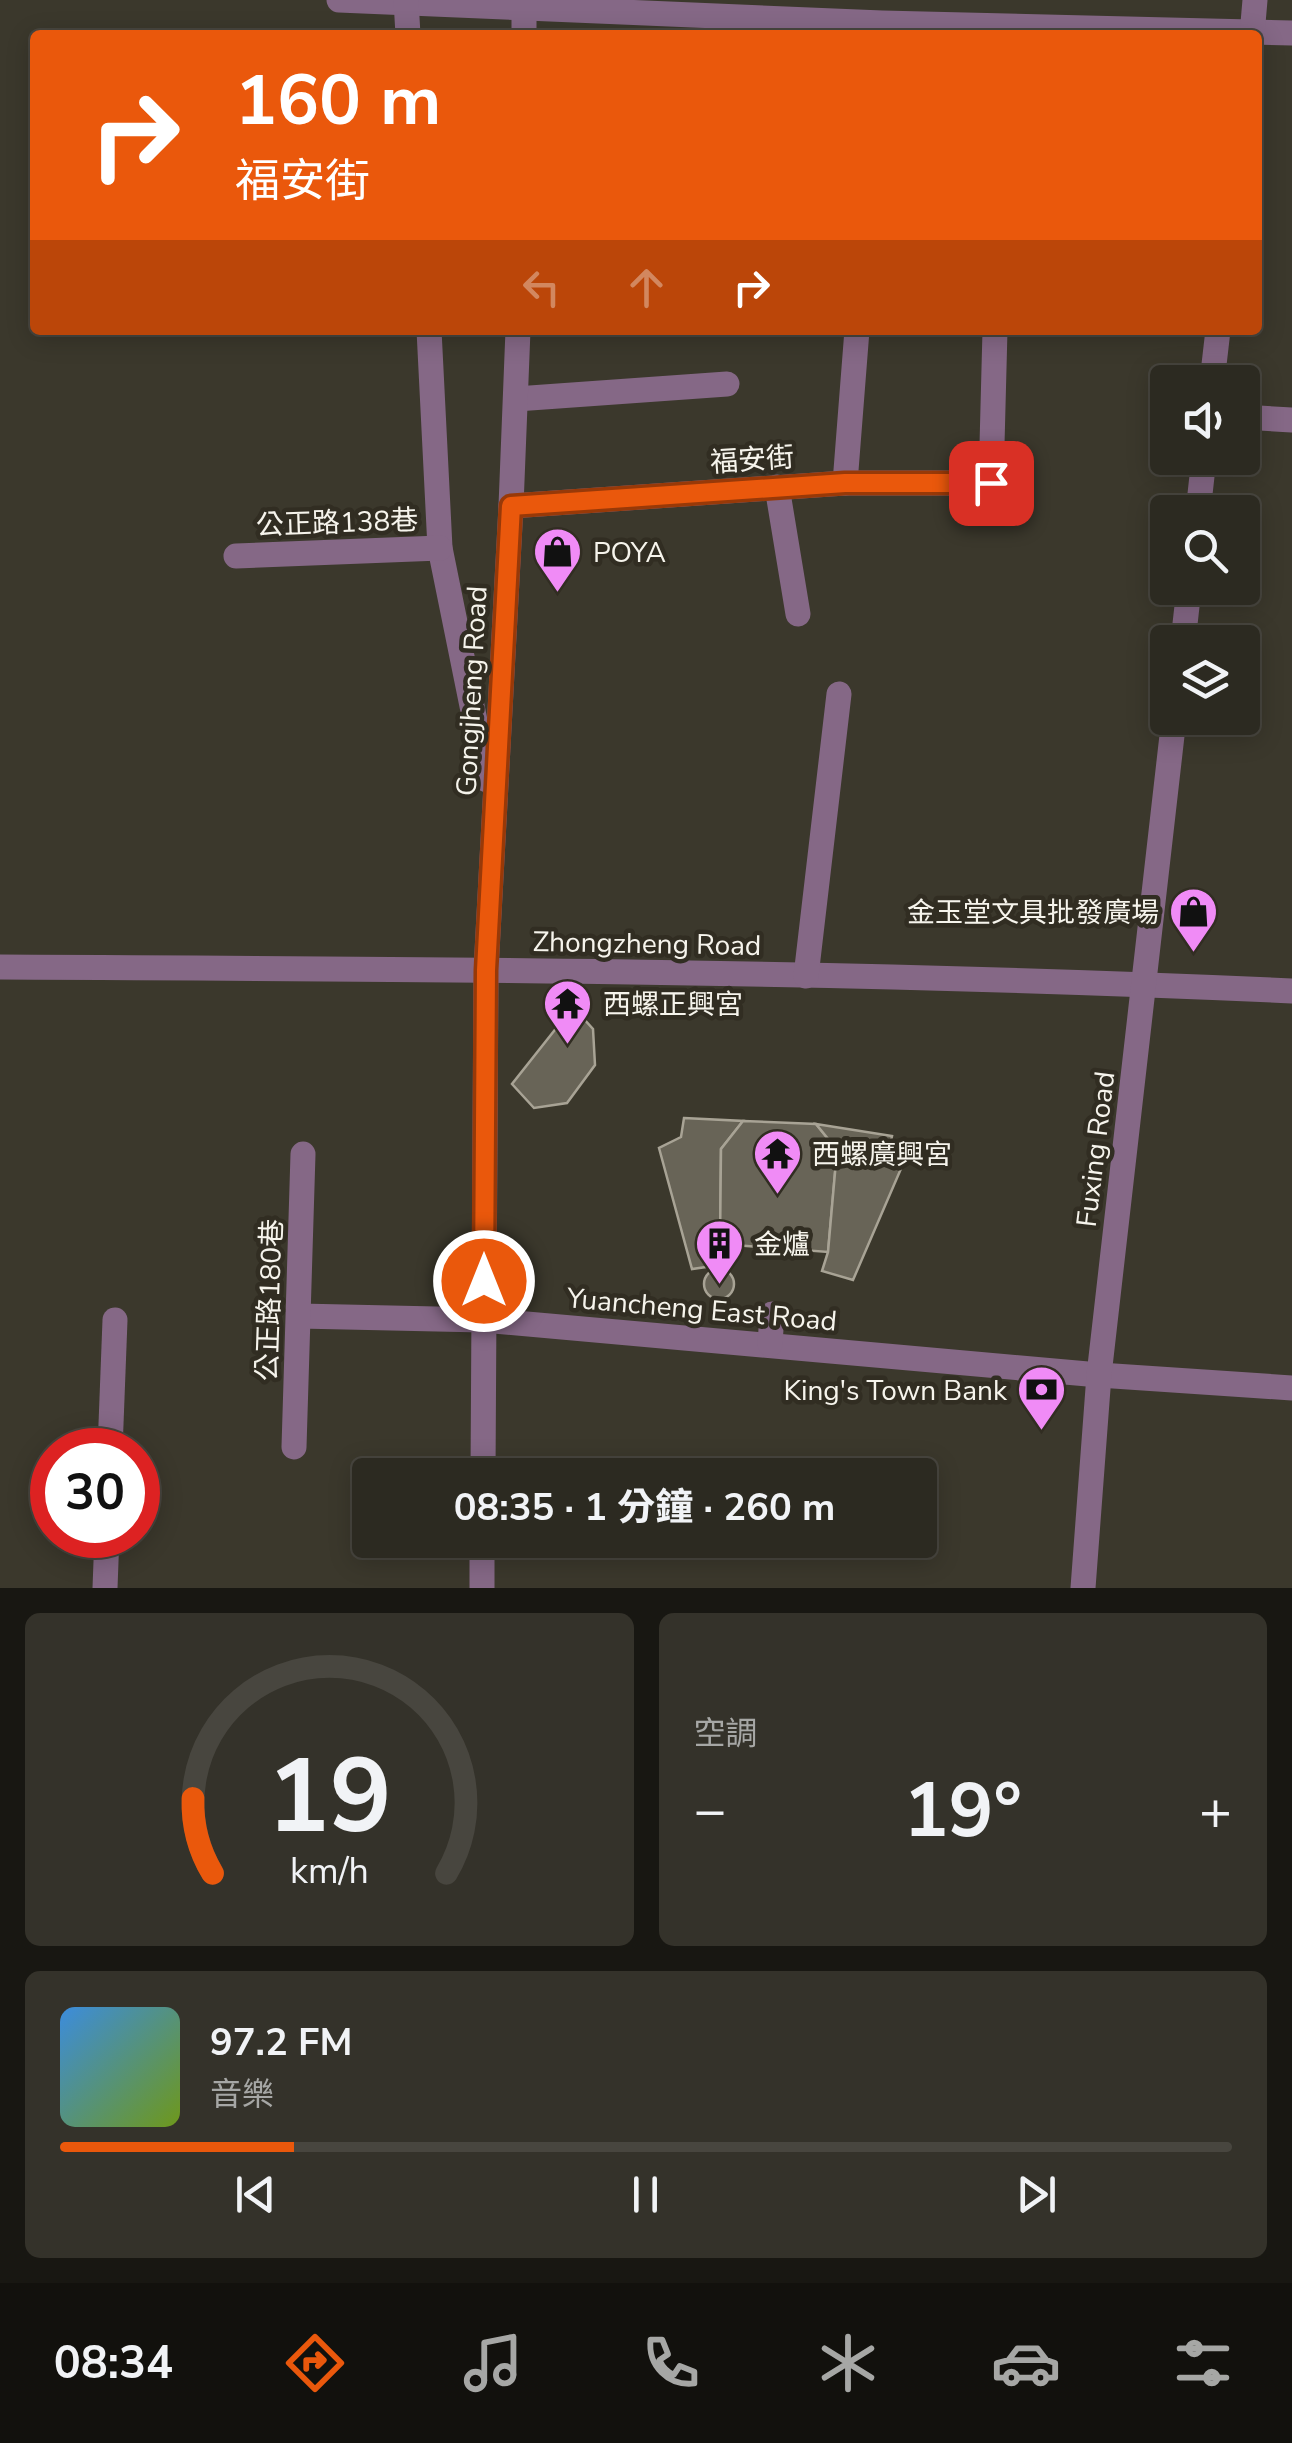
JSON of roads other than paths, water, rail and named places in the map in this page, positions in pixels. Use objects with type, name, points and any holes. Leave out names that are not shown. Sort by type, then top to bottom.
[{"type":"street","points":[[339,0],[524,3],[881,29],[955,30]]},
{"type":"street","points":[[1252,30],[1255,0]]},
{"type":"street","points":[[406,1],[408,30]]},
{"type":"street","points":[[524,3],[524,30]]},
{"type":"street","points":[[1262,34],[1292,33]]},
{"type":"street","points":[[430,335],[440,548],[494,814]]},
{"type":"street","name":"Gongjheng Road","points":[[483,1458],[486,970],[518,335]]},
{"type":"street","points":[[845,483],[857,335]]},
{"type":"street","name":"福安街","points":[[511,506],[845,483],[991,483],[995,335]]},
{"type":"street","points":[[1214,365],[1217,335]]},
{"type":"street","points":[[516,399],[726,384]]},
{"type":"street","points":[[1260,417],[1292,420]]},
{"type":"street","points":[[777,488],[798,614]]},
{"type":"street","name":"公正路138巷","points":[[236,556],[440,548]]},
{"type":"street","points":[[806,976],[840,694]]},
{"type":"street","name":"Fuxing Road","points":[[1083,1588],[1099,1375],[1172,735]]},
{"type":"street","name":"Zhongzheng Road","points":[[0,967],[486,970],[1144,984],[1292,991]]},
{"type":"street","name":"公正路180巷","points":[[294,1448],[303,1154]]},
{"type":"street","points":[[770,1344],[772,1314]]},
{"type":"street","name":"Yuancheng East Road","points":[[298,1316],[483,1320],[1099,1375],[1292,1388]]},
{"type":"street","points":[[111,1428],[115,1320]]},
{"type":"street","points":[[104,1588],[106,1558]]},
{"type":"street","points":[[482,1558],[482,1588]]},
{"type":"place","name":"POYA","points":[[558,594]]},
{"type":"place","name":"金玉堂文具批發廣場","points":[[1194,954]]},
{"type":"place","name":"西螺正興宮","points":[[568,1046]]},
{"type":"place","name":"西螺廣興宮","points":[[777,1196]]},
{"type":"place","name":"金爐","points":[[719,1286]]},
{"type":"place","name":"King's Town Bank","points":[[1042,1432]]}]
